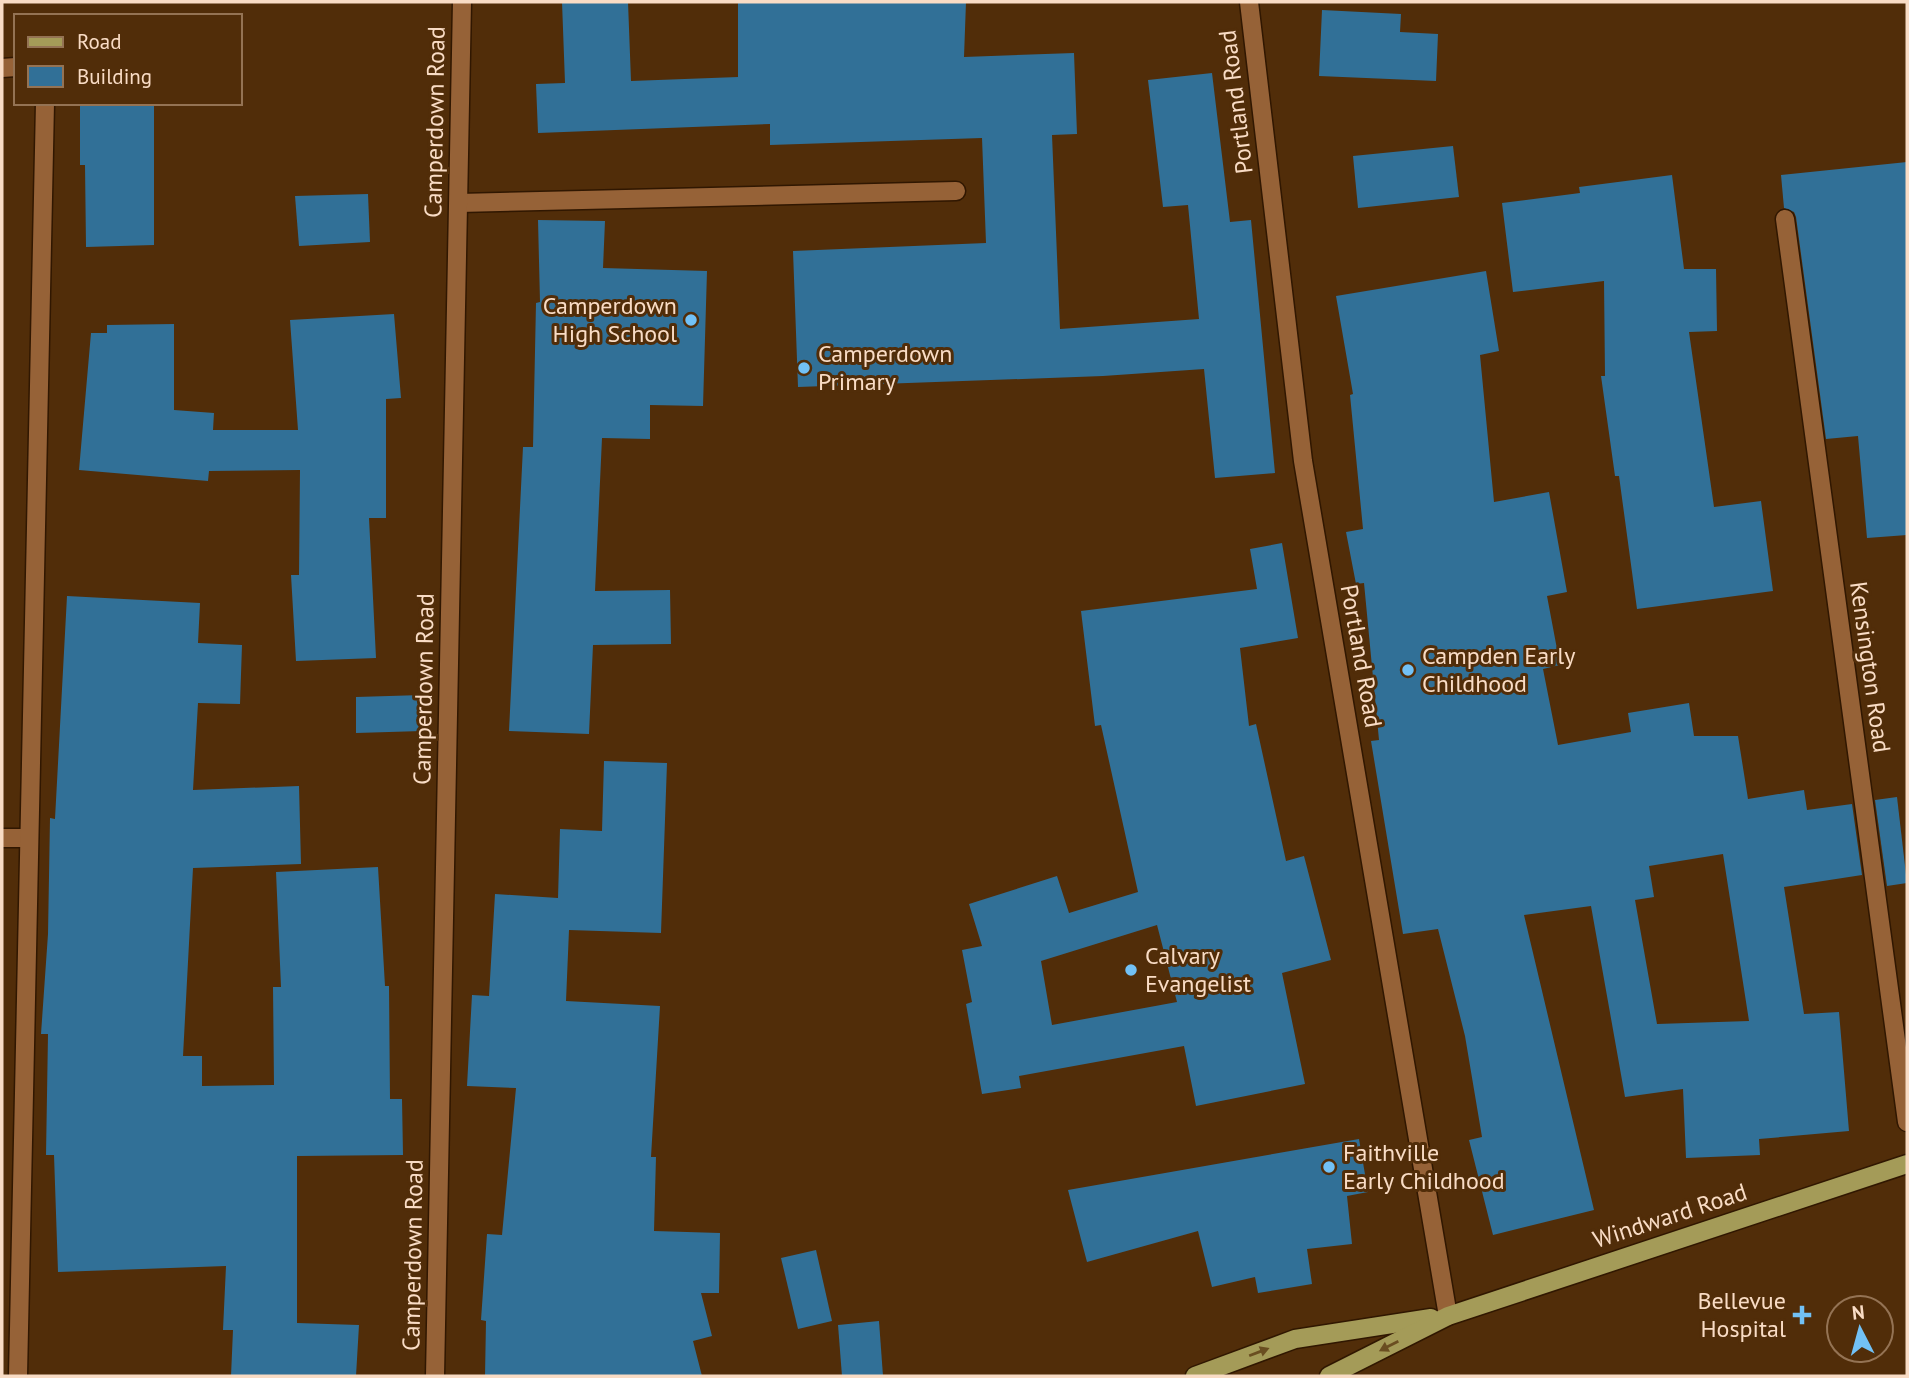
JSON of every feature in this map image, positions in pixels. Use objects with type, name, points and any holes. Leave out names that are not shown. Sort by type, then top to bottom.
[{"type":"main road","name":"Windward Road","points":[[1329,1376],[1448,1316],[1907,1164]]},
{"type":"main road","name":"Windward Road","points":[[1195,1376],[1295,1339],[1448,1316]]},
{"type":"street","name":"Camperdown Road","points":[[435,1376],[462,2]]},
{"type":"street","name":"Portland Road","points":[[1249,2],[1303,461],[1448,1316]]},
{"type":"street","points":[[18,1376],[45,105]]},
{"type":"street","points":[[458,203],[956,191]]},
{"type":"street","name":"Kensington Road","points":[[1785,219],[1907,1122]]},
{"type":"street","points":[[2,838],[29,838]]},
{"type":"building","points":[[562,2],[628,2],[631,81],[738,77],[738,2],[966,2],[964,57],[1074,53],[1077,134],[1052,135],[1060,329],[1199,319],[1188,205],[1163,207],[1148,80],[1212,73],[1230,222],[1251,220],[1275,473],[1215,478],[1204,369],[1103,376],[798,387],[793,251],[986,243],[982,138],[770,145],[770,124],[538,133],[536,84],[565,83]]},
{"type":"building","points":[[1322,10],[1401,14],[1400,32],[1438,34],[1436,81],[1319,76]]},
{"type":"building","points":[[80,105],[154,105],[154,245],[86,247],[85,165],[80,165]]},
{"type":"building","points":[[1453,146],[1459,197],[1358,208],[1353,156]]},
{"type":"building","points":[[1907,162],[1907,535],[1867,538],[1858,436],[1826,439],[1796,217],[1794,212],[1784,208],[1781,175]]},
{"type":"building","points":[[1672,175],[1684,269],[1716,269],[1717,331],[1689,332],[1714,507],[1761,501],[1773,591],[1637,609],[1619,476],[1615,476],[1601,376],[1605,376],[1604,281],[1513,292],[1502,203],[1580,193],[1579,187]]},
{"type":"building","points":[[368,194],[370,242],[299,246],[295,196]]},
{"type":"building","points":[[538,220],[605,221],[603,268],[707,271],[703,406],[650,405],[650,439],[602,438],[595,591],[670,590],[671,644],[593,645],[589,734],[509,731],[523,447],[533,447],[536,303],[540,302]]},
{"type":"building","points":[[1486,271],[1499,351],[1480,355],[1494,502],[1549,492],[1567,592],[1547,596],[1560,665],[1543,669],[1558,745],[1631,732],[1628,713],[1689,703],[1694,736],[1738,736],[1748,799],[1804,790],[1807,810],[1852,804],[1862,875],[1784,887],[1804,1014],[1839,1012],[1849,1131],[1759,1139],[1760,1155],[1686,1158],[1683,1089],[1625,1097],[1591,906],[1524,915],[1594,1210],[1493,1235],[1469,1140],[1482,1137],[1465,1036],[1438,929],[1403,934],[1371,741],[1379,740],[1364,583],[1356,584],[1346,532],[1363,529],[1350,395],[1353,394],[1336,296]],"holes":[[[1723,854],[1749,1021],[1657,1024],[1635,900],[1654,897],[1649,866]]]},
{"type":"building","points":[[394,314],[401,398],[386,399],[386,518],[369,518],[376,658],[296,661],[291,575],[299,575],[300,470],[209,471],[208,481],[79,470],[91,333],[107,333],[107,325],[174,324],[174,410],[214,413],[213,430],[298,430],[290,320]]},
{"type":"building","points":[[1282,543],[1298,638],[1240,648],[1249,726],[1256,724],[1286,861],[1304,856],[1331,960],[1282,973],[1305,1084],[1196,1106],[1184,1046],[1019,1076],[1021,1088],[982,1094],[966,1004],[972,1002],[962,950],[982,946],[969,904],[1057,876],[1069,913],[1138,892],[1101,725],[1095,726],[1081,611],[1257,589],[1250,549]],"holes":[[[1157,925],[1177,1002],[1052,1025],[1041,961]]]},
{"type":"building","points":[[67,596],[200,603],[198,643],[242,645],[240,704],[198,703],[193,790],[299,786],[301,864],[193,868],[183,1056],[202,1056],[202,1086],[274,1085],[273,987],[281,987],[276,872],[378,867],[385,986],[389,986],[390,1099],[402,1099],[403,1155],[297,1156],[297,1323],[359,1325],[356,1376],[231,1376],[233,1330],[223,1330],[226,1266],[58,1272],[54,1155],[46,1155],[48,1034],[41,1034],[48,934],[50,818],[55,819]]},
{"type":"building","points":[[422,695],[422,731],[356,733],[356,697]]},
{"type":"building","points":[[604,761],[667,763],[661,933],[569,930],[566,1001],[660,1006],[651,1157],[656,1157],[654,1231],[720,1233],[719,1293],[701,1293],[712,1336],[693,1341],[702,1376],[485,1376],[486,1321],[481,1320],[487,1234],[502,1235],[516,1088],[467,1086],[472,995],[489,996],[495,894],[558,898],[560,829],[602,831]]},
{"type":"building","points":[[1897,797],[1907,883],[1887,886],[1875,800]]},
{"type":"building","points":[[1359,1139],[1368,1192],[1347,1196],[1352,1244],[1307,1249],[1312,1284],[1258,1293],[1255,1277],[1212,1287],[1198,1231],[1087,1262],[1068,1190]]},
{"type":"building","points":[[816,1250],[832,1321],[798,1329],[781,1258]]},
{"type":"building","points":[[879,1321],[883,1376],[842,1376],[838,1325]]},
{"type":"place","name":"Camperdown High School","points":[[691,320]]},
{"type":"place","name":"Camperdown Primary","points":[[804,368]]},
{"type":"place","name":"Campden Early Childhood","points":[[1408,670]]},
{"type":"place","name":"Calvary Evangelist","points":[[1131,970]]},
{"type":"place","name":"Faithville Early Childhood","points":[[1329,1167]]},
{"type":"place","name":"Bellevue Hospital","points":[[1802,1315]]}]
